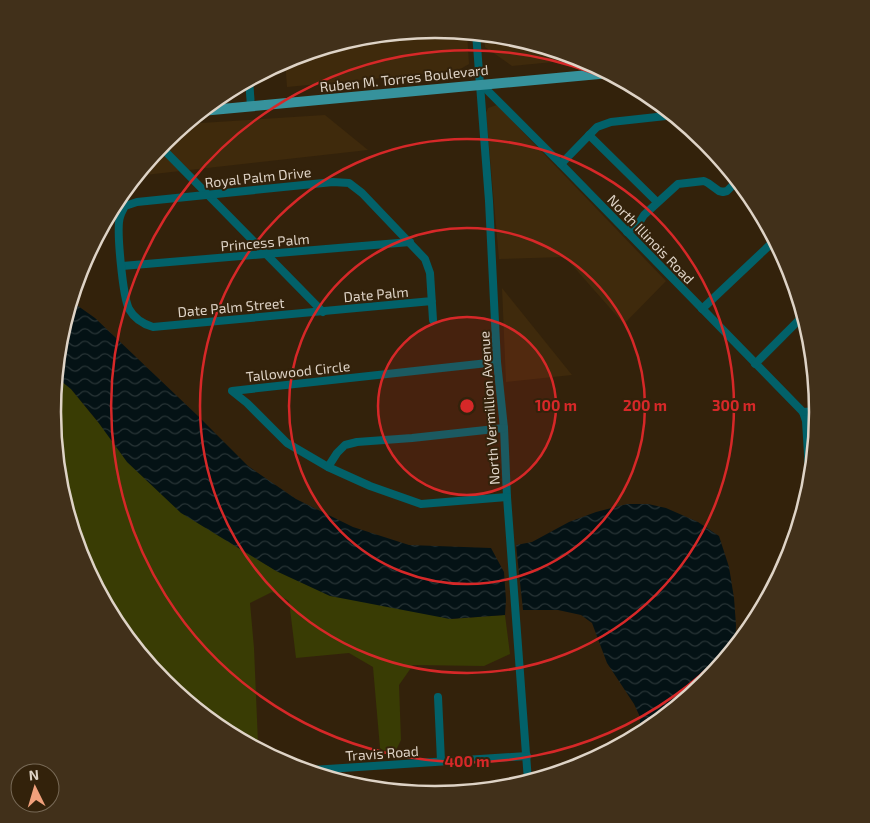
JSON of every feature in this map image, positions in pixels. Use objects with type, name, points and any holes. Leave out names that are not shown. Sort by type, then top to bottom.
[{"type":"main road","name":"Ruben M. Torres Boulevard","points":[[214,110],[596,74]]},
{"type":"street","name":"North Vermillion Avenue","points":[[477,40],[497,362],[504,428],[507,497],[528,774]]},
{"type":"street","name":"North Illinois Road","points":[[480,84],[561,164],[803,412]]},
{"type":"street","points":[[250,87],[251,107]]},
{"type":"street","points":[[561,164],[597,127],[606,122],[664,116]]},
{"type":"street","points":[[590,135],[657,202]]},
{"type":"street","points":[[166,152],[323,312]]},
{"type":"street","points":[[627,232],[678,184],[704,181],[723,192],[733,185]]},
{"type":"street","name":"Royal Palm Drive","points":[[143,324],[130,311],[126,301],[119,237],[119,218],[125,206],[137,202],[333,182],[349,183],[425,259],[430,273],[433,320]]},
{"type":"street","name":"Princess Palm","points":[[122,266],[410,242]]},
{"type":"street","points":[[702,309],[770,245]]},
{"type":"street","name":"Date Palm","points":[[323,312],[432,302]]},
{"type":"street","name":"Date Palm Street","points":[[143,324],[153,327],[323,312]]},
{"type":"street","points":[[755,364],[798,321]]},
{"type":"street","name":"Tallowood Circle","points":[[497,362],[232,391],[247,403],[287,443],[328,467],[370,486],[421,504],[507,497]]},
{"type":"street","points":[[807,444],[806,421],[803,412],[809,412]]},
{"type":"street","points":[[328,467],[345,445],[358,442],[504,428]]},
{"type":"street","points":[[438,697],[441,761]]},
{"type":"street","name":"Travis Road","points":[[325,769],[527,756]]},
{"type":"shaded area","points":[[411,38],[467,39],[469,64],[457,71],[287,87],[286,69],[338,50]]},
{"type":"shaded area","points":[[485,41],[532,50],[565,61],[512,66],[485,47]]},
{"type":"shaded area","points":[[497,105],[666,281],[624,324],[565,257],[499,259],[486,113],[488,108]]},
{"type":"shaded area","points":[[325,115],[368,150],[146,175],[171,147],[197,123]]},
{"type":"shaded area","points":[[502,288],[572,375],[506,382]]},
{"type":"shaded area","points":[[62,382],[71,389],[98,422],[450,619],[505,615],[510,654],[484,666],[413,665],[399,685],[401,740],[392,758],[380,748],[373,667],[349,653],[296,658],[289,601],[272,592],[250,603],[258,740],[227,722],[188,693],[138,639],[111,598],[89,555],[68,484],[62,436]]},
{"type":"water","points":[[77,305],[95,318],[248,466],[296,499],[353,527],[409,545],[491,548],[504,572],[505,615],[450,619],[330,596],[276,571],[181,513],[127,462],[71,389],[62,382],[68,339]]},
{"type":"water","points":[[627,504],[648,504],[666,508],[698,522],[719,536],[729,567],[734,598],[736,634],[716,658],[682,693],[640,724],[640,717],[634,704],[607,663],[592,623],[581,615],[558,610],[523,610],[516,545],[532,542],[569,522],[596,512]]}]
